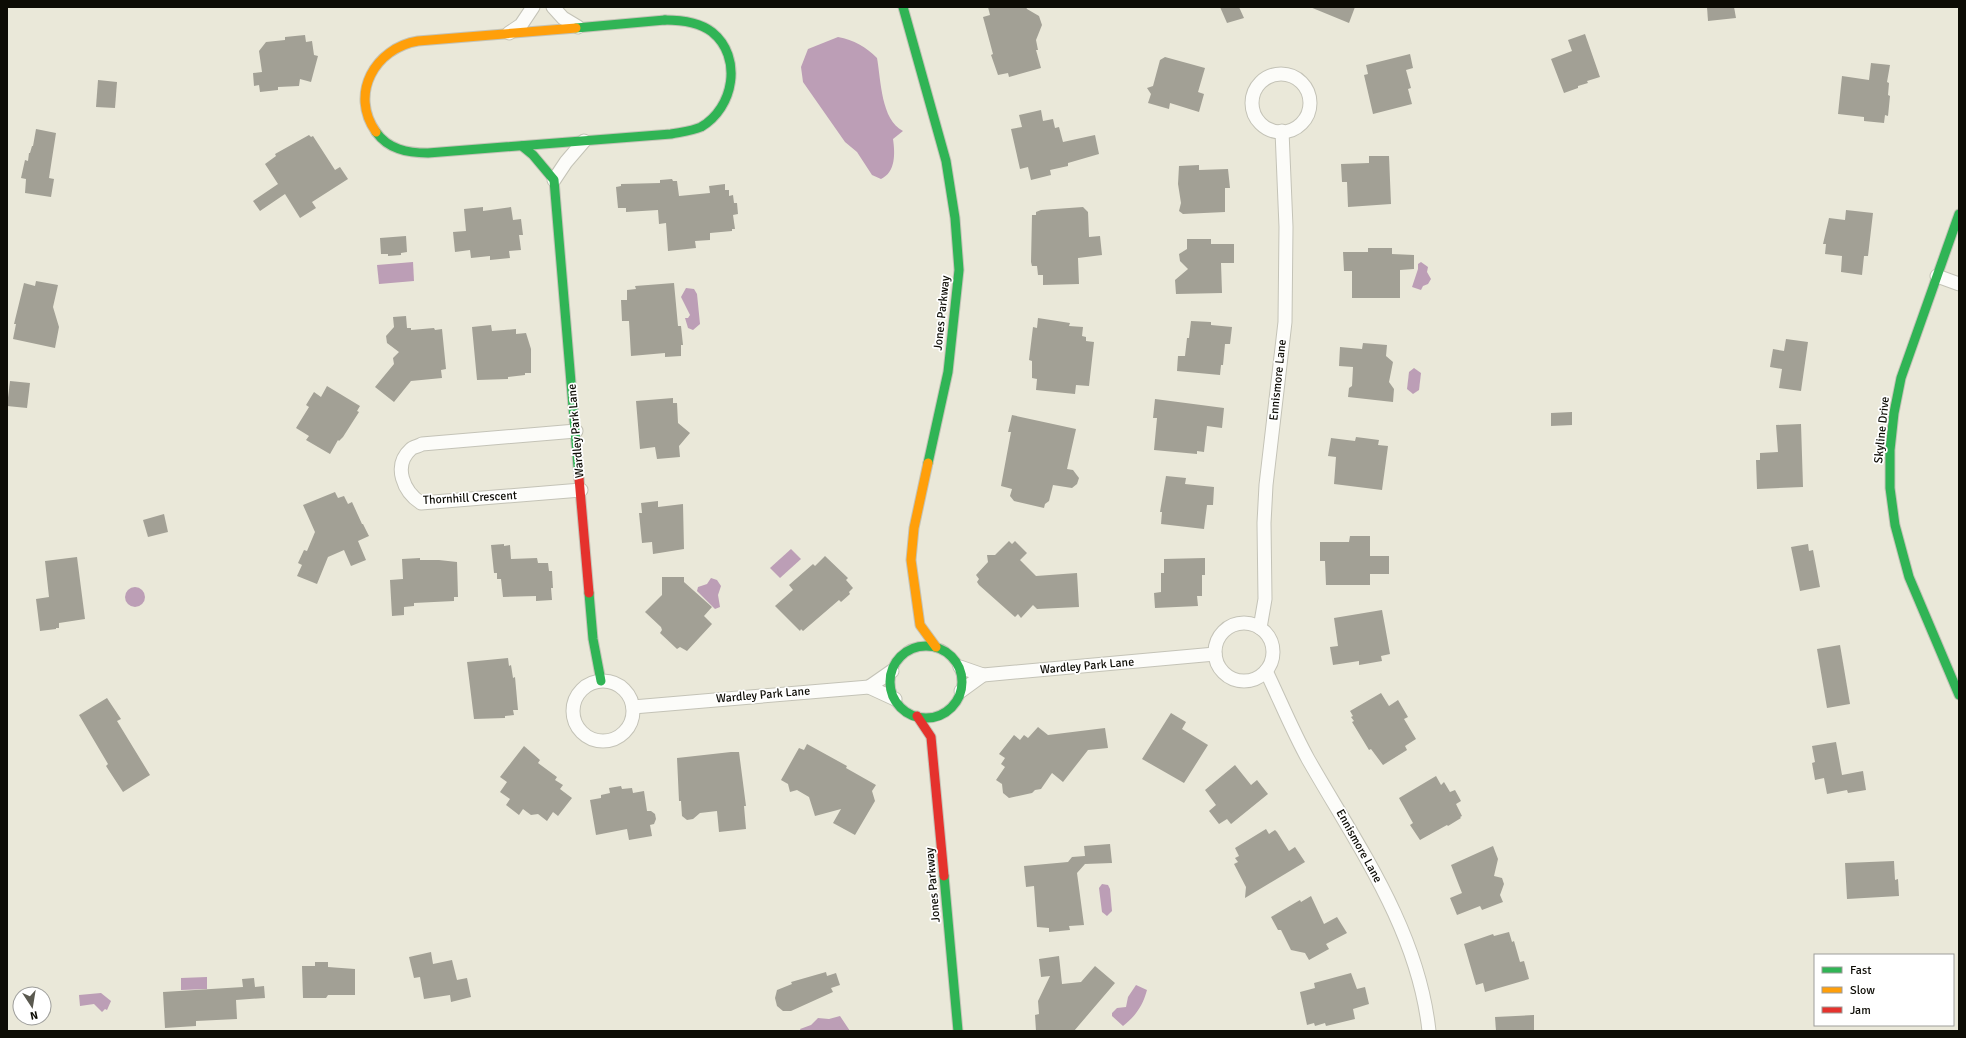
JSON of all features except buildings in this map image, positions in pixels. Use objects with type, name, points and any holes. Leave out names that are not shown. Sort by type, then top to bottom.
[{"type":"street","points":[[508,33],[520,25],[533,7]]},
{"type":"street","points":[[553,7],[563,18],[578,27]]},
{"type":"street","name":"Jones Parkway","points":[[903,7],[946,161],[956,218],[958,270],[948,372],[914,528],[912,560],[920,625],[912,649]]},
{"type":"street","points":[[665,20],[688,20],[701,25],[716,36],[726,50],[732,73],[730,91],[723,107],[702,126],[693,130],[430,154],[408,152],[393,146],[379,134],[369,118],[365,104],[366,89],[370,74],[377,62],[395,47],[418,41],[578,27],[665,20]]},
{"type":"street","points":[[1281,74],[1290,75],[1301,82],[1308,94],[1309,102],[1308,112],[1303,121],[1295,128],[1282,131],[1266,128],[1259,122],[1254,113],[1252,103],[1253,93],[1257,86],[1272,75],[1281,74]]},
{"type":"street","name":"Ennismore Lane","points":[[1260,628],[1265,599],[1264,523],[1266,485],[1285,322],[1286,227],[1282,131]]},
{"type":"street","points":[[522,146],[533,154],[554,180],[566,162],[584,141]]},
{"type":"street","name":"Wardley Park Lane","points":[[554,180],[593,639],[601,681]]},
{"type":"street","name":"Skyline Drive","points":[[1959,214],[1938,276],[1919,322],[1901,378],[1894,413],[1890,450],[1890,488],[1895,525],[1909,577],[1959,695]]},
{"type":"street","points":[[1938,276],[1959,284]]},
{"type":"street","name":"Thornhill Crescent","points":[[576,431],[422,444],[411,449],[401,468],[405,489],[412,497],[421,503],[581,490]]},
{"type":"street","points":[[1248,622],[1260,628],[1271,639],[1273,649],[1273,659],[1266,671],[1255,679],[1245,681],[1236,680],[1227,676],[1220,670],[1215,654],[1216,642],[1221,634],[1228,627],[1238,623],[1248,622]]},
{"type":"street","name":"Jones Parkway","points":[[920,625],[936,647]]},
{"type":"street","points":[[924,646],[936,647],[948,653],[960,667],[962,679],[961,691],[957,701],[944,712],[933,717],[917,716],[902,708],[895,699],[890,683],[892,671],[898,660],[912,649],[924,646]]},
{"type":"street","name":"Wardley Park Lane","points":[[960,667],[983,675],[1215,654]]},
{"type":"street","name":"Wardley Park Lane","points":[[632,708],[869,686],[892,671]]},
{"type":"street","name":"Ennismore Lane","points":[[1266,671],[1307,757],[1368,859],[1392,908],[1407,943],[1414,965],[1429,1031]]},
{"type":"street","points":[[961,691],[983,675]]},
{"type":"street","points":[[601,681],[619,685],[631,700],[632,708],[632,719],[627,729],[611,740],[601,741],[592,739],[583,733],[577,726],[573,706],[582,689],[590,684],[601,681]]},
{"type":"street","points":[[869,686],[895,699]]},
{"type":"street","points":[[931,737],[944,712]]},
{"type":"street","name":"Jones Parkway","points":[[917,716],[931,737],[958,1031]]},
{"type":"shaded area","points":[[838,37],[859,44],[869,50],[877,58],[881,88],[886,109],[896,126],[903,131],[893,139],[894,156],[892,167],[886,176],[881,179],[872,175],[857,152],[845,142],[803,82],[801,67],[808,49]]},
{"type":"shaded area","points":[[413,262],[414,281],[379,284],[377,265]]},
{"type":"shaded area","points":[[1421,262],[1428,267],[1427,272],[1431,279],[1428,284],[1423,286],[1421,290],[1412,287],[1418,269],[1418,264]]},
{"type":"shaded area","points":[[686,288],[694,289],[697,294],[700,324],[693,330],[688,328],[685,318],[688,318],[690,315],[681,297]]},
{"type":"shaded area","points":[[1414,368],[1421,373],[1419,390],[1413,394],[1407,389],[1409,372]]},
{"type":"shaded area","points":[[791,549],[801,559],[780,578],[770,568]]},
{"type":"shaded area","points":[[711,578],[717,580],[721,586],[718,595],[720,607],[715,609],[697,591],[698,587],[707,584]]},
{"type":"shaded area","points":[[135,587],[142,590],[145,597],[142,604],[135,607],[128,604],[125,597],[128,590]]},
{"type":"shaded area","points":[[1102,884],[1108,885],[1110,889],[1112,911],[1107,916],[1102,912],[1099,888]]},
{"type":"shaded area","points":[[207,977],[207,989],[181,990],[181,978]]},
{"type":"shaded area","points":[[1136,985],[1147,990],[1141,1005],[1135,1014],[1123,1026],[1112,1016],[1112,1013],[1117,1008],[1126,1007],[1128,997]]},
{"type":"shaded area","points":[[101,993],[111,1001],[107,1010],[105,1009],[102,1012],[94,1004],[80,1006],[79,995]]},
{"type":"shaded area","points":[[840,1016],[850,1031],[801,1031],[800,1029],[811,1025],[818,1018],[829,1019]]},
{"type":"traffic: fast","points":[[903,7],[946,161],[955,218],[959,270],[948,372],[928,463]]},
{"type":"traffic: fast","points":[[376,132],[386,142],[399,149],[428,153],[671,134],[701,127],[721,108],[727,95],[731,68],[728,55],[722,42],[707,29],[690,22],[665,20]]},
{"type":"traffic: fast","points":[[576,28],[665,20]]},
{"type":"traffic: fast","points":[[522,146],[533,155],[554,180],[579,478]]},
{"type":"traffic: fast","points":[[1959,214],[1901,378],[1894,413],[1890,450],[1890,488],[1895,525],[1909,577],[1959,695]]},
{"type":"traffic: fast","points":[[589,593],[593,639],[601,681]]},
{"type":"traffic: fast","points":[[926,646],[946,652],[956,662],[962,682],[956,702],[946,712],[926,718],[906,712],[896,702],[890,682],[896,662],[906,652],[926,646]]},
{"type":"traffic: fast","points":[[944,876],[958,1031]]},
{"type":"traffic: slow","points":[[376,132],[368,117],[365,103],[366,88],[371,75],[379,63],[390,53],[403,45],[418,41],[576,28]]},
{"type":"traffic: slow","points":[[928,463],[914,528],[911,560],[920,625],[936,647]]},
{"type":"traffic: jam","points":[[579,478],[589,593]]},
{"type":"traffic: jam","points":[[917,716],[931,737],[944,876]]}]
